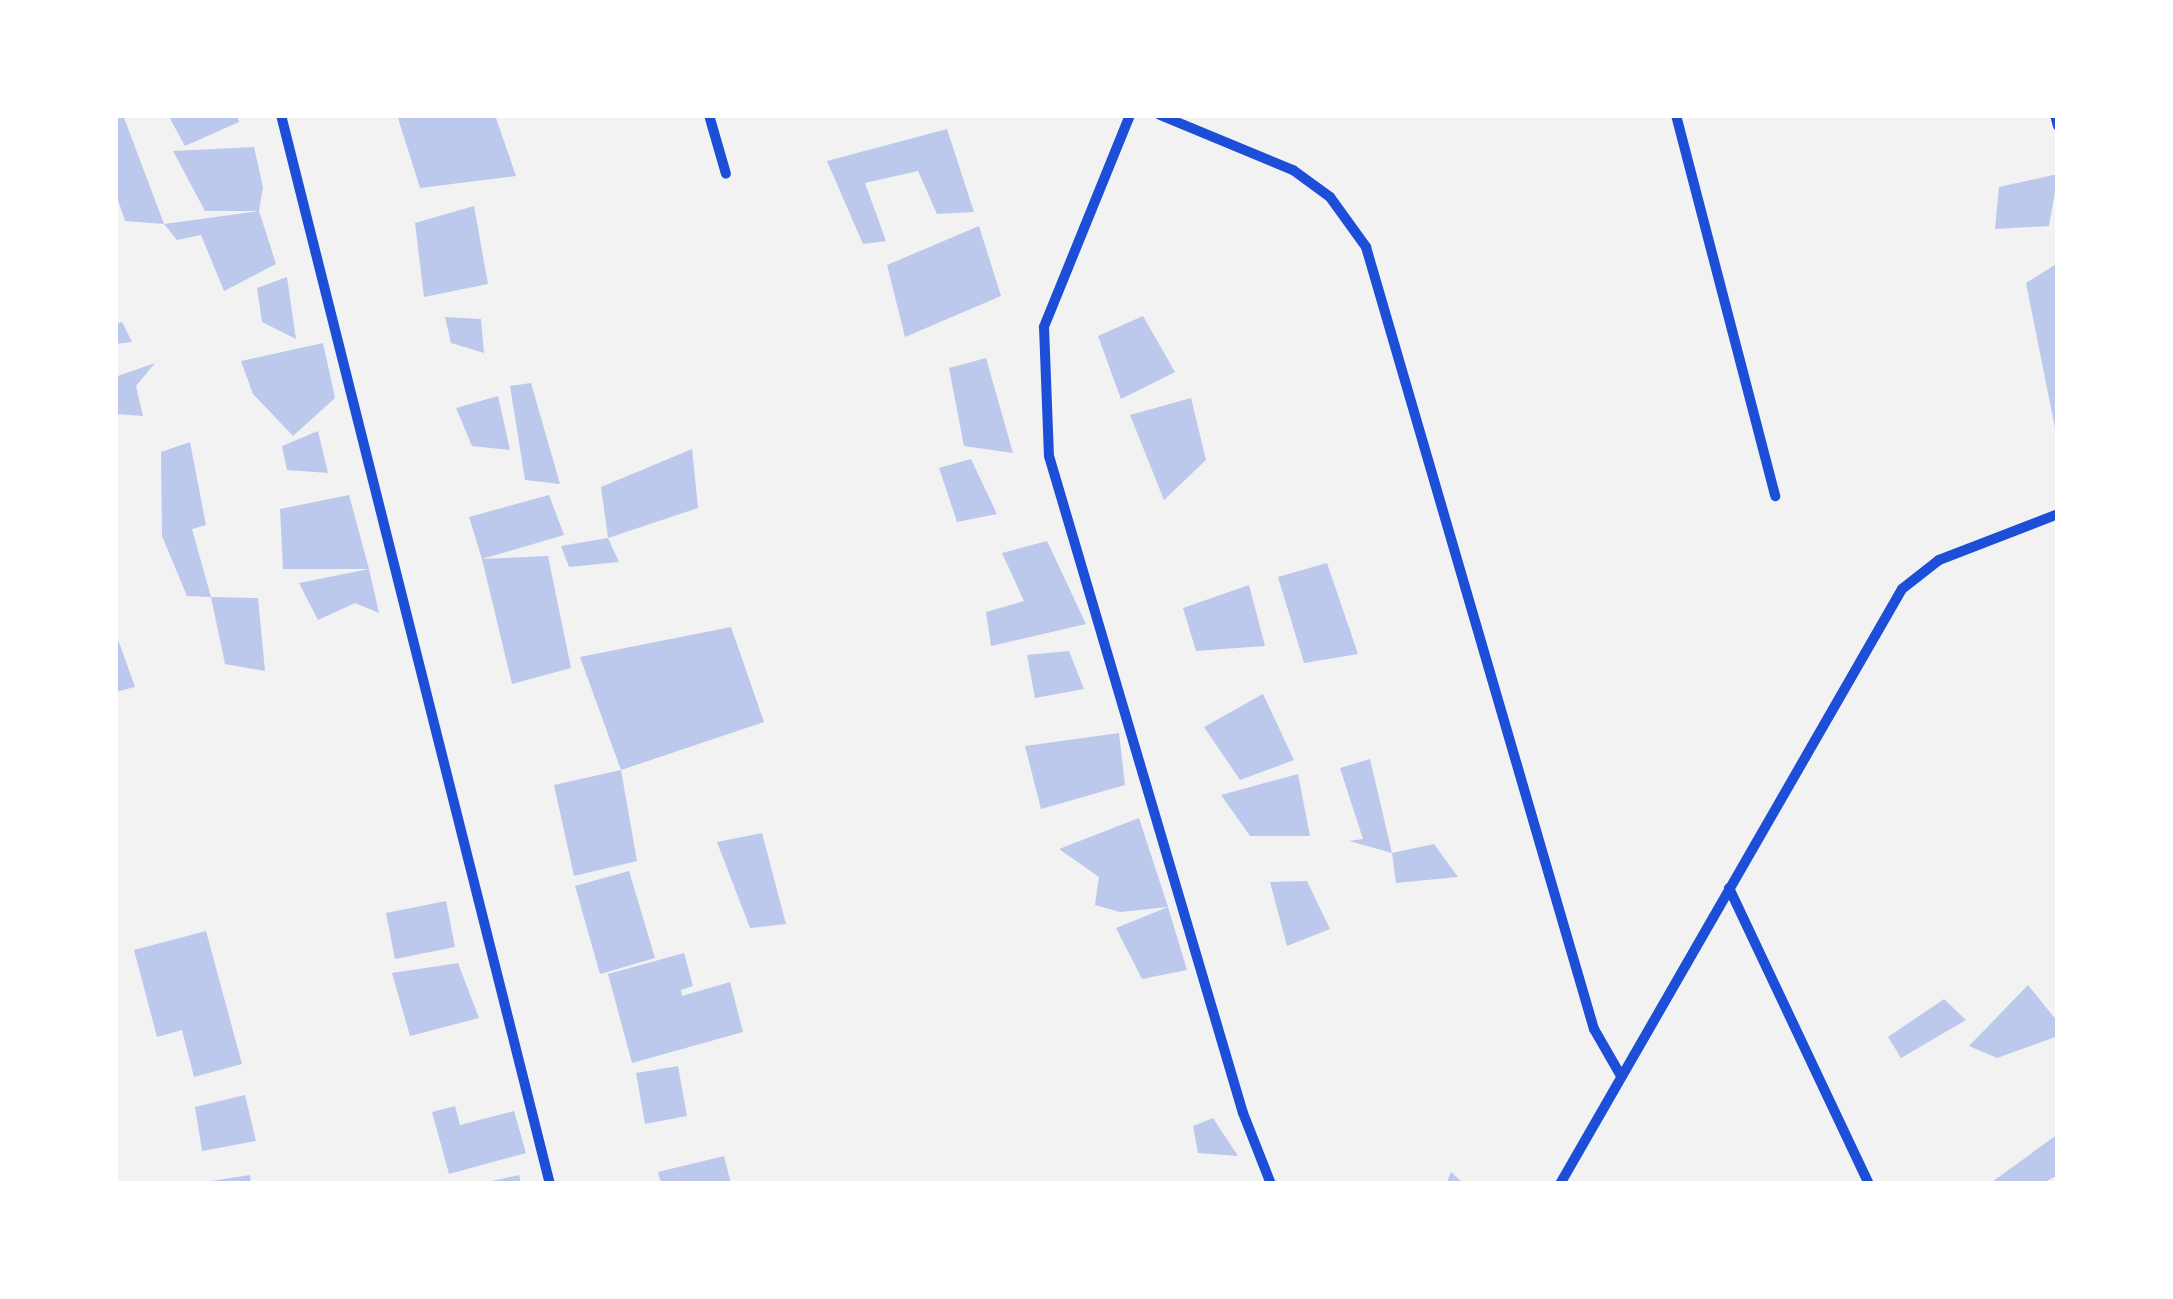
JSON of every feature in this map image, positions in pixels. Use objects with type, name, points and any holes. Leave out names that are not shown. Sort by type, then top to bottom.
[{"type":"street","points":[[282,115],[550,1184]]},
{"type":"street","points":[[709,115],[726,174]]},
{"type":"street","points":[[1130,115],[1044,328],[1049,456],[1238,1094],[1272,1184]]},
{"type":"street","points":[[1160,115],[1293,170],[1330,197],[1366,247],[1594,1029],[1622,1076]]},
{"type":"street","points":[[1676,115],[1774,496]]},
{"type":"street","points":[[2055,115],[2058,126]]},
{"type":"street","points":[[1560,1184],[1902,589],[1939,560],[2058,514]]},
{"type":"street","points":[[1729,888],[1869,1184]]},
{"type":"building","points":[[115,115],[123,115],[164,224],[125,221],[115,191]]},
{"type":"building","points":[[168,115],[237,115],[239,122],[185,146]]},
{"type":"building","points":[[495,115],[516,176],[420,188],[398,118]]},
{"type":"building","points":[[947,129],[974,212],[937,214],[918,171],[865,183],[886,241],[863,244],[827,161]]},
{"type":"building","points":[[254,147],[263,187],[259,211],[205,211],[173,151]]},
{"type":"building","points":[[2058,174],[2049,226],[1995,229],[1999,187]]},
{"type":"building","points":[[474,206],[488,284],[424,297],[415,223]]},
{"type":"building","points":[[259,211],[276,264],[224,291],[201,235],[177,240],[164,224]]},
{"type":"building","points":[[979,226],[1001,296],[905,337],[887,265]]},
{"type":"building","points":[[2058,263],[2058,433],[2056,433],[2026,283]]},
{"type":"building","points":[[287,277],[296,339],[262,322],[257,288]]},
{"type":"building","points":[[1143,316],[1175,372],[1121,399],[1098,336]]},
{"type":"building","points":[[445,317],[481,319],[484,353],[451,343]]},
{"type":"building","points":[[122,322],[132,342],[115,344],[115,324]]},
{"type":"building","points":[[323,343],[335,398],[293,436],[253,394],[241,361]]},
{"type":"building","points":[[986,358],[1013,453],[964,446],[949,368]]},
{"type":"building","points":[[155,363],[136,386],[143,416],[115,414],[115,377]]},
{"type":"building","points":[[531,383],[560,484],[525,480],[510,386]]},
{"type":"building","points":[[498,396],[510,450],[472,446],[456,408]]},
{"type":"building","points":[[1191,398],[1206,460],[1164,500],[1130,415]]},
{"type":"building","points":[[318,431],[328,473],[287,470],[282,446]]},
{"type":"building","points":[[190,442],[206,525],[192,529],[211,597],[187,596],[162,536],[161,452]]},
{"type":"building","points":[[692,449],[698,508],[608,538],[601,487]]},
{"type":"building","points":[[971,459],[997,514],[957,522],[939,468]]},
{"type":"building","points":[[349,495],[369,569],[283,569],[280,509]]},
{"type":"building","points":[[549,495],[564,535],[482,559],[469,517]]},
{"type":"building","points":[[608,538],[619,562],[569,567],[561,546]]},
{"type":"building","points":[[1047,541],[1086,624],[991,646],[986,612],[1024,601],[1002,553]]},
{"type":"building","points":[[548,556],[571,668],[512,684],[482,559]]},
{"type":"building","points":[[1327,563],[1358,654],[1304,663],[1278,577]]},
{"type":"building","points":[[369,569],[379,613],[355,603],[318,620],[299,583]]},
{"type":"building","points":[[1249,585],[1265,646],[1196,651],[1183,608]]},
{"type":"building","points":[[211,597],[258,598],[265,671],[225,664]]},
{"type":"building","points":[[731,627],[764,722],[621,770],[580,657]]},
{"type":"building","points":[[115,631],[135,687],[115,692]]},
{"type":"building","points":[[1069,651],[1084,689],[1035,698],[1027,655]]},
{"type":"building","points":[[1263,694],[1294,760],[1240,780],[1204,727]]},
{"type":"building","points":[[1119,733],[1125,785],[1041,809],[1025,746]]},
{"type":"building","points":[[1370,759],[1392,853],[1349,841],[1363,839],[1340,768]]},
{"type":"building","points":[[621,770],[637,861],[574,876],[554,785]]},
{"type":"building","points":[[1298,774],[1310,836],[1250,836],[1221,795]]},
{"type":"building","points":[[1139,818],[1168,907],[1120,912],[1095,905],[1099,877],[1059,849]]},
{"type":"building","points":[[762,833],[786,924],[750,928],[717,842]]},
{"type":"building","points":[[1434,844],[1458,877],[1396,883],[1392,853]]},
{"type":"building","points":[[629,871],[655,958],[600,974],[575,886]]},
{"type":"building","points":[[1307,881],[1330,929],[1287,946],[1270,882]]},
{"type":"building","points":[[446,901],[455,947],[395,959],[386,913]]},
{"type":"building","points":[[1168,907],[1187,970],[1142,979],[1116,928]]},
{"type":"building","points":[[206,931],[242,1064],[194,1077],[182,1030],[157,1037],[134,950]]},
{"type":"building","points":[[684,953],[693,986],[681,990],[682,996],[730,982],[743,1032],[632,1063],[608,974]]},
{"type":"building","points":[[458,963],[479,1018],[410,1036],[392,973]]},
{"type":"building","points":[[2028,985],[2058,1022],[2058,1036],[1997,1058],[1969,1046]]},
{"type":"building","points":[[1944,999],[1966,1020],[1901,1058],[1888,1037]]},
{"type":"building","points":[[678,1066],[687,1116],[645,1124],[636,1073]]},
{"type":"building","points":[[245,1095],[256,1141],[202,1151],[195,1107]]},
{"type":"building","points":[[455,1106],[460,1125],[514,1111],[526,1153],[449,1174],[432,1112]]},
{"type":"building","points":[[1213,1118],[1238,1156],[1198,1153],[1193,1126]]},
{"type":"building","points":[[2058,1134],[2058,1175],[2041,1184],[1989,1184]]},
{"type":"building","points":[[724,1156],[731,1184],[661,1184],[658,1172]]},
{"type":"building","points":[[1451,1172],[1464,1184],[1446,1184]]},
{"type":"building","points":[[250,1175],[251,1184],[211,1184],[211,1181]]},
{"type":"building","points":[[519,1175],[521,1184],[487,1184],[487,1182]]}]
